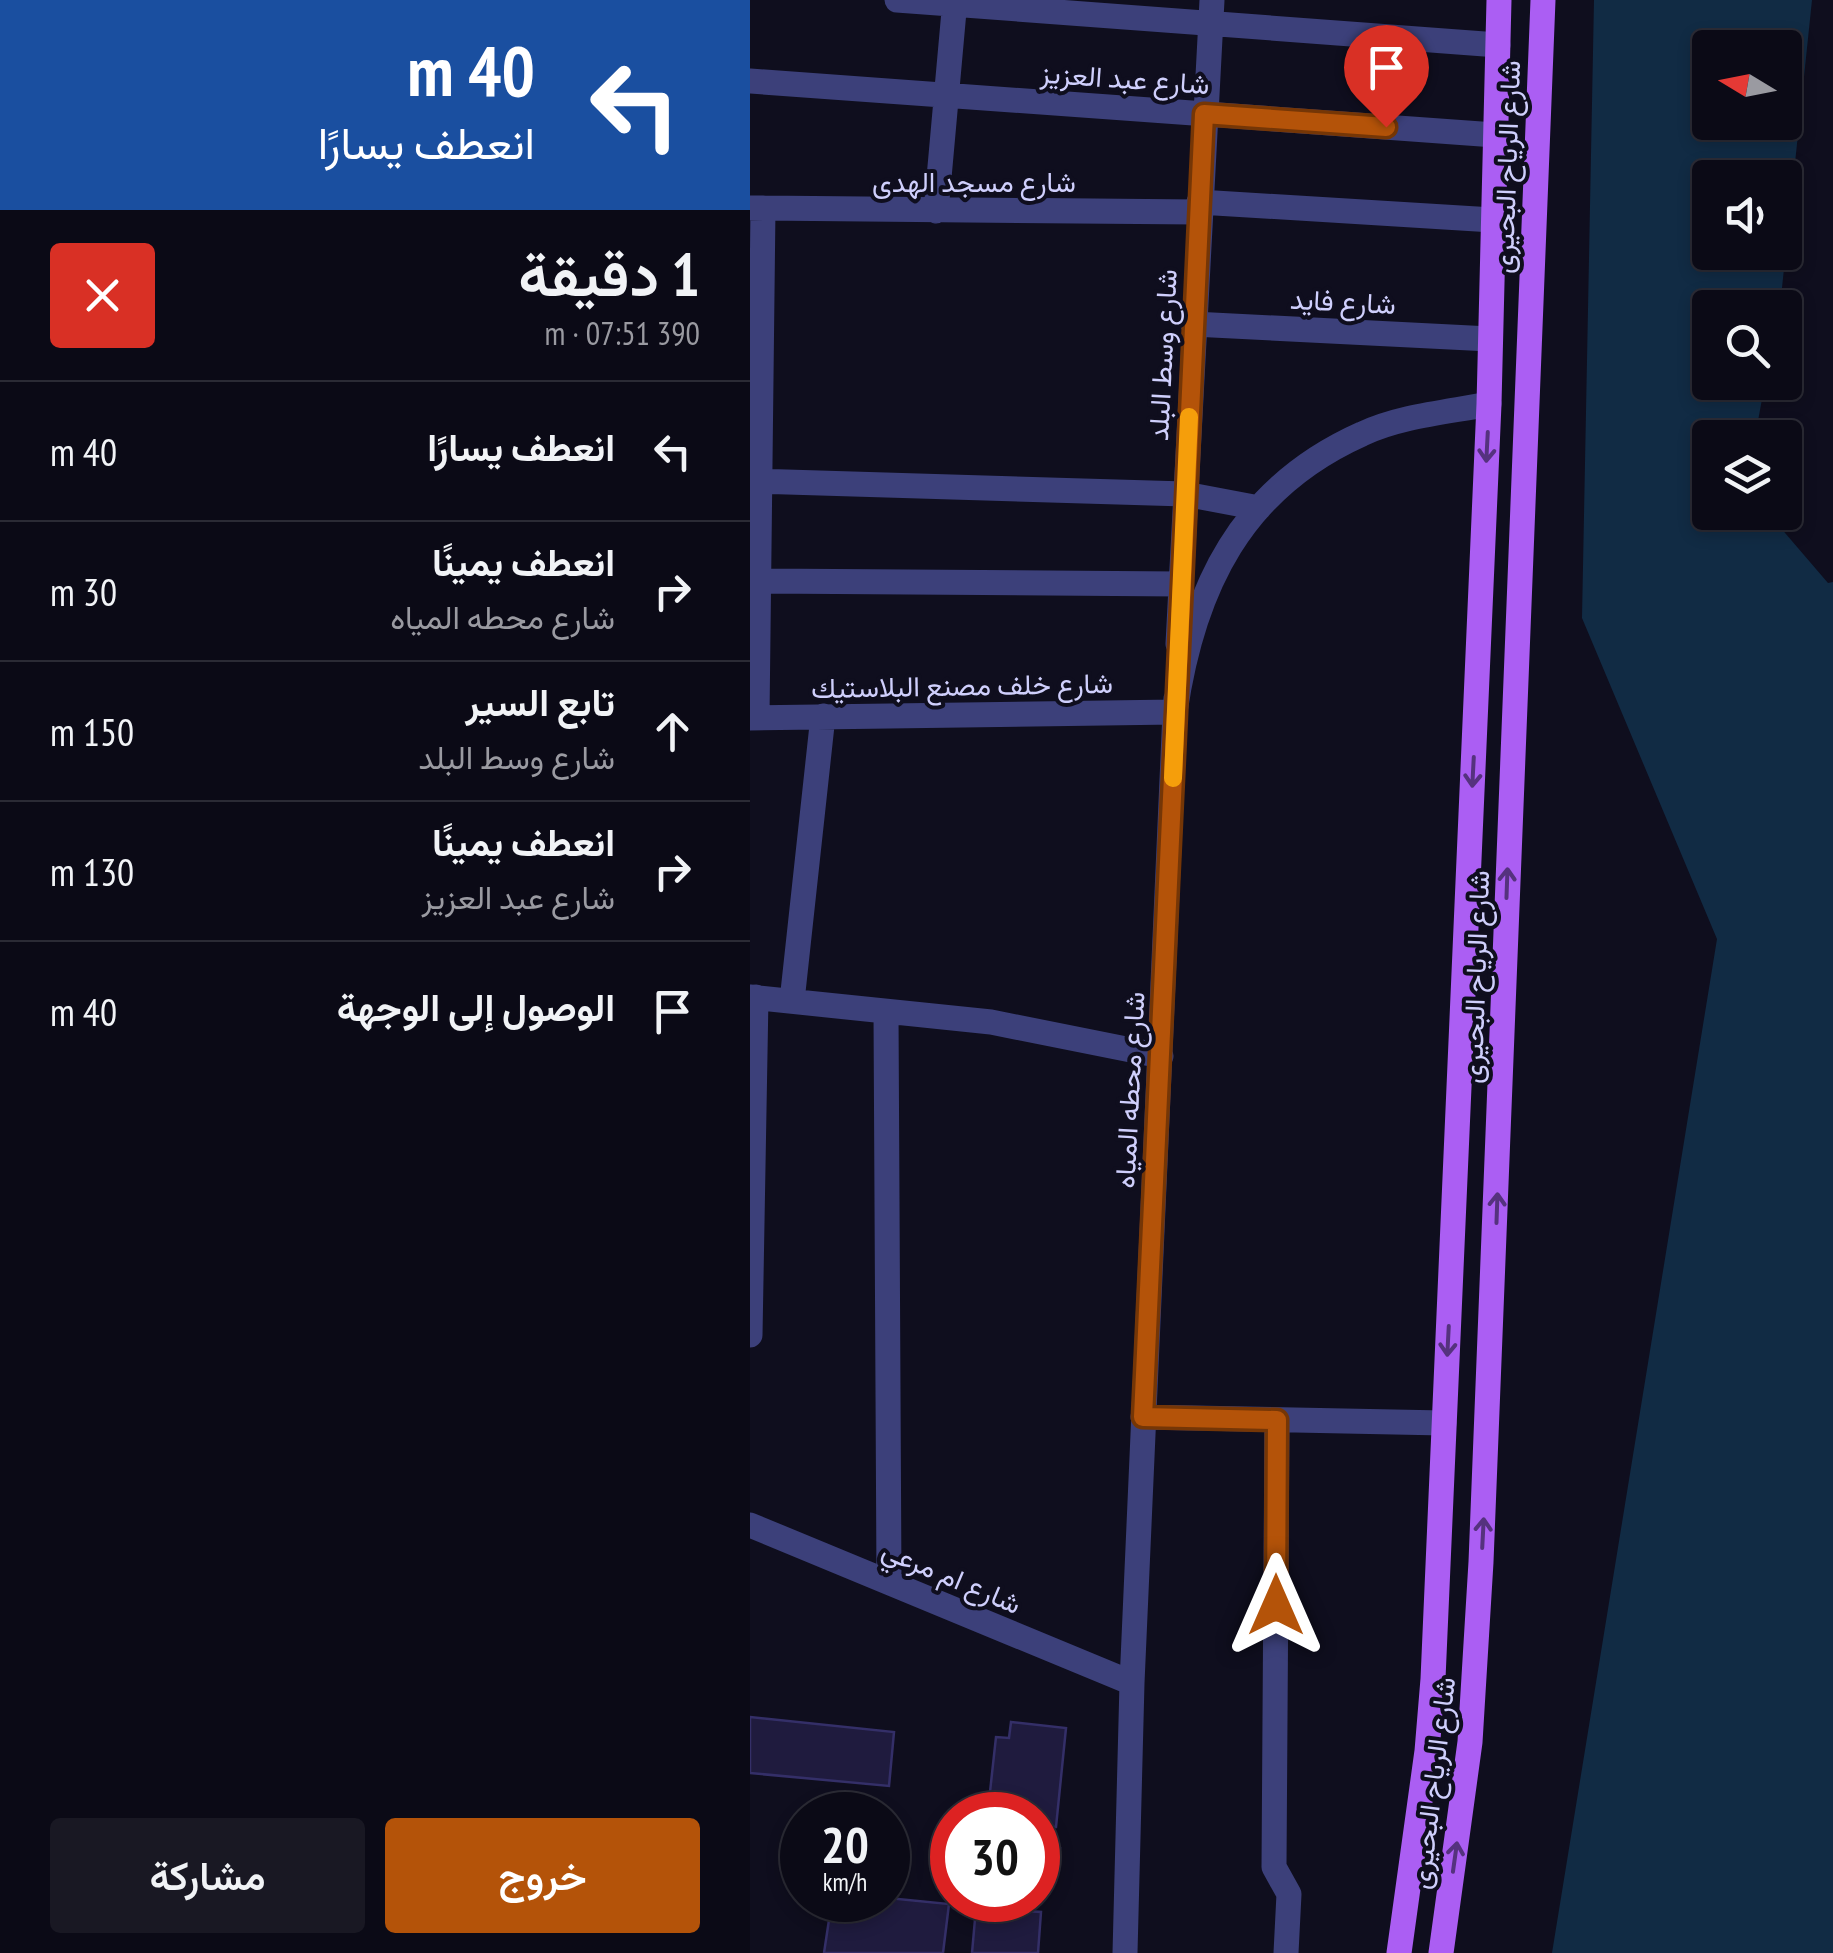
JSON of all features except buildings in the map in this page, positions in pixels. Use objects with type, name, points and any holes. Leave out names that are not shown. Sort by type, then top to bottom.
[{"type":"main road","name":"شارع الرياح البحيرى","points":[[1399,1953],[1427,1751],[1444,1423],[1489,404],[1498,0]]},
{"type":"main road","name":"شارع الرياح البحيرى","points":[[1441,1953],[1470,1742],[1482,1562],[1543,0]]},
{"type":"street","points":[[897,0],[1211,12],[1498,46]]},
{"type":"street","points":[[936,211],[955,2]]},
{"type":"street","name":"شارع وسط البلد","points":[[1175,712],[1211,12]]},
{"type":"street","name":"شارع عبد العزيز","points":[[750,81],[1495,134]]},
{"type":"street","name":"شارع مسجد الهدى","points":[[757,208],[936,211],[1199,207],[1494,220]]},
{"type":"street","points":[[754,718],[757,208]]},
{"type":"street","name":"شارع فايد","points":[[1193,324],[1490,339]]},
{"type":"street","name":"شارع محطه المياه","points":[[1125,1953],[1132,1683],[1175,712],[1184,654],[1201,602],[1224,552],[1258,508],[1308,465],[1364,433],[1489,404]]},
{"type":"street","points":[[755,482],[1185,494],[1258,508]]},
{"type":"street","points":[[755,581],[1180,584]]},
{"type":"street","name":"شارع خلف مصنع البلاستيك","points":[[754,718],[1175,712]]},
{"type":"street","points":[[792,1001],[823,716]]},
{"type":"street","points":[[750,1334],[753,997],[991,1022],[1161,1056]]},
{"type":"street","points":[[886,1012],[888,1582]]},
{"type":"street","points":[[1143,1417],[1444,1423]]},
{"type":"street","points":[[1277,1420],[1274,1867],[1289,1894],[1286,1953]]},
{"type":"street","name":"شارع ام مرعي","points":[[750,1524],[1132,1683]]},
{"type":"water","points":[[1594,0],[1812,0],[1802,96],[1802,30],[1692,30],[1692,140],[1797,140],[1795,160],[1692,160],[1692,270],[1784,270],[1782,290],[1692,290],[1692,400],[1762,400],[1758,420],[1692,420],[1692,530],[1783,530],[1828,583],[1833,582],[1833,1953],[1552,1953],[1717,939],[1582,618]]},
{"type":"slow traffic","points":[[1173,778],[1189,417]]},
{"type":"route","points":[[1276,1605],[1277,1420],[1143,1417],[1204,114],[1386,127]]}]
